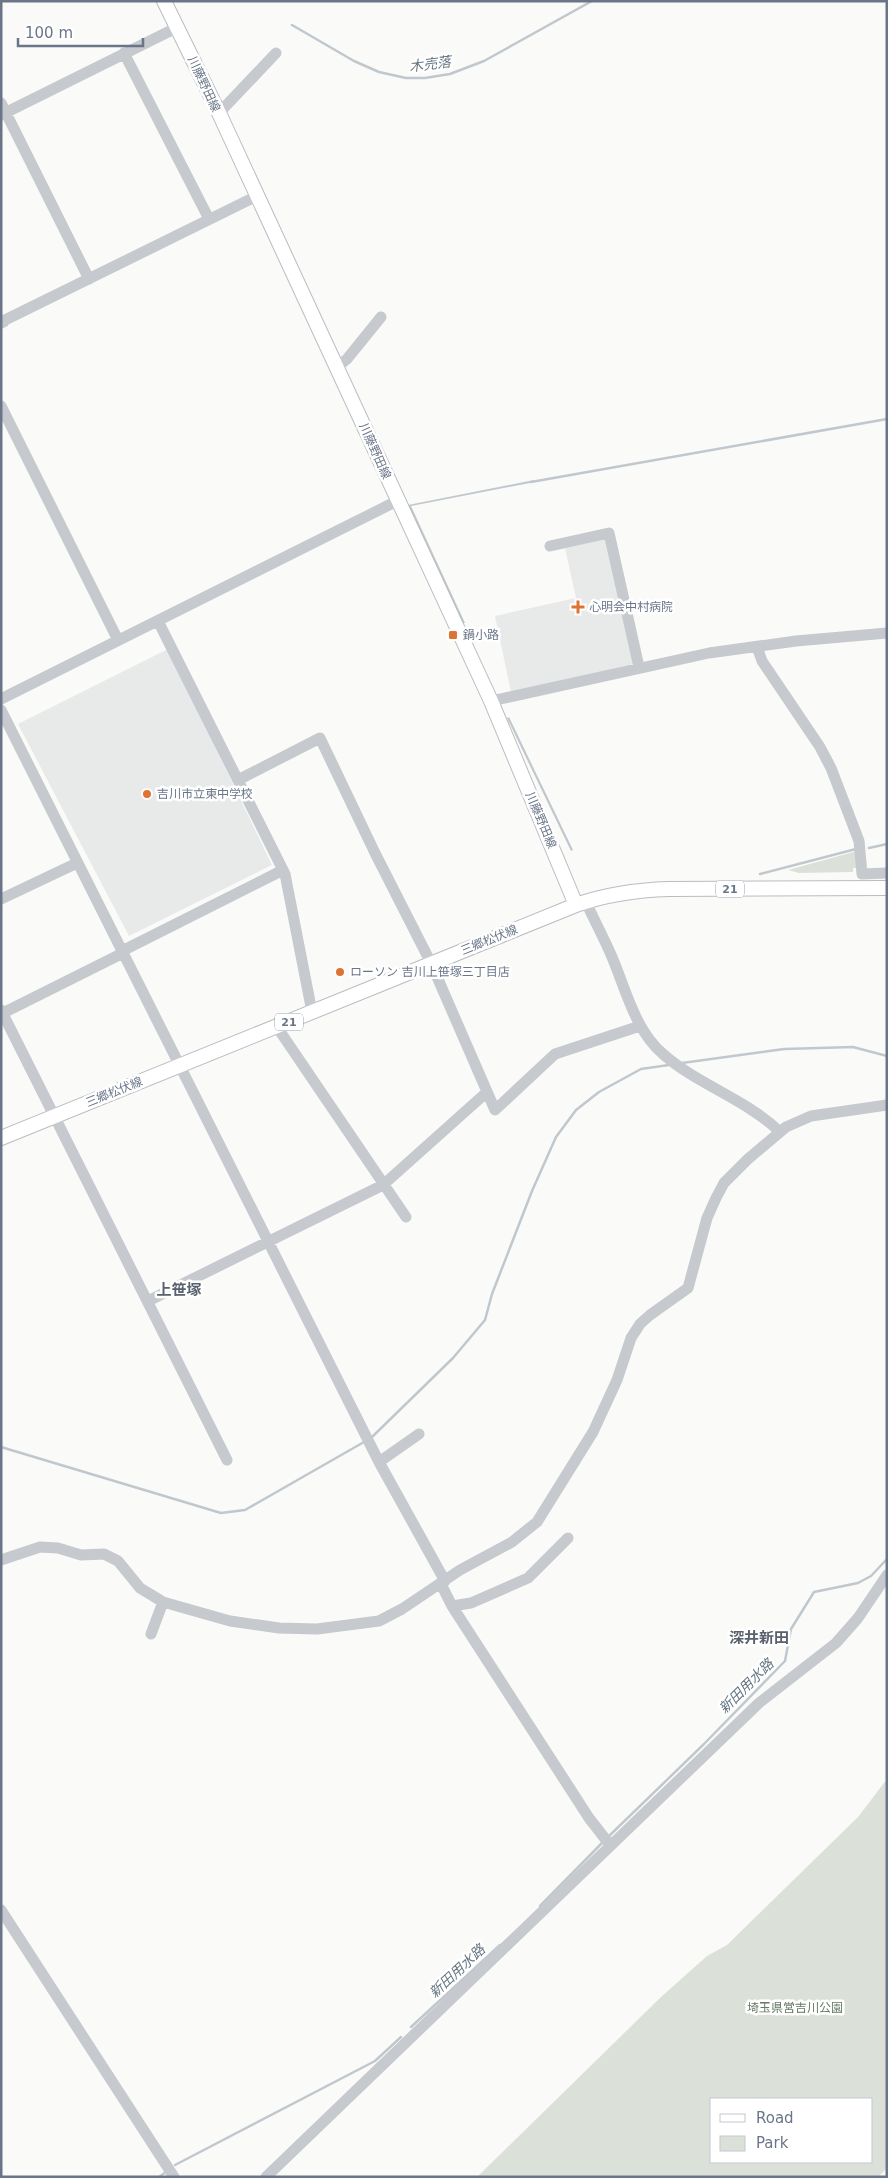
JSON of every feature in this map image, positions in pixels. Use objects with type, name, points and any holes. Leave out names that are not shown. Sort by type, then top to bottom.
[{"type":"main road","name":"川藤野田線","points":[[164,1],[178,27],[337,367],[397,501],[491,701],[581,904]]},
{"type":"main road","name":"三郷松伏線","points":[[1,1138],[581,904],[641,889],[887,888]]},
{"type":"street","points":[[89,279],[3,110],[178,27]]},
{"type":"street","points":[[124,53],[209,219]]},
{"type":"street","points":[[218,113],[276,53]]},
{"type":"street","points":[[1,322],[257,196]]},
{"type":"street","points":[[337,367],[347,359],[382,317]]},
{"type":"street","points":[[1,406],[118,640]]},
{"type":"street","points":[[1,699],[397,501]]},
{"type":"street","points":[[550,546],[609,533],[639,667]]},
{"type":"street","points":[[158,620],[283,870],[288,886],[312,1012]]},
{"type":"street","points":[[491,701],[709,653],[796,641],[887,633]]},
{"type":"street","points":[[757,647],[762,661],[820,747],[831,768],[859,841],[862,874],[887,873]]},
{"type":"street","points":[[1,710],[268,1243],[379,1462],[443,1583],[452,1606],[589,1818],[610,1845]]},
{"type":"street","points":[[238,780],[320,738],[431,964],[495,1110],[554,1054],[640,1026]]},
{"type":"street","points":[[1,899],[78,862]]},
{"type":"street","points":[[227,1460],[2,1011],[283,870]]},
{"type":"street","points":[[581,904],[611,954],[640,1026],[650,1041],[663,1054],[680,1066],[751,1108],[780,1132]]},
{"type":"street","points":[[277,1027],[406,1217]]},
{"type":"street","points":[[148,1301],[384,1185],[487,1092]]},
{"type":"street","points":[[1,1560],[40,1547],[58,1548],[81,1555],[104,1554],[118,1561],[140,1588],[163,1602],[230,1622],[278,1628],[317,1629],[379,1621],[402,1609],[460,1570],[512,1542],[529,1530],[546,1510],[559,1484],[593,1432],[617,1380],[631,1338],[640,1324],[650,1314],[688,1288],[707,1218],[724,1183],[748,1159],[788,1126],[811,1116],[887,1105]]},
{"type":"street","points":[[379,1462],[418,1434]]},
{"type":"street","points":[[452,1606],[471,1603],[528,1578],[568,1538]]},
{"type":"street","points":[[266,2177],[759,1703],[836,1643],[858,1618],[887,1575]]},
{"type":"street","points":[[152,1630],[163,1602]]},
{"type":"street","points":[[1,1910],[174,2177]]},
{"type":"shaded area","points":[[534,480],[535,482],[411,506],[465,623],[463,623],[408,505]]},
{"type":"shaded area","name":"心明会中村病院","points":[[606,539],[634,664],[511,692],[495,616],[576,598],[565,548]]},
{"type":"shaded area","name":"吉川市立東中学校","points":[[168,649],[272,865],[129,936],[18,724]]},
{"type":"shaded area","points":[[509,717],[573,850],[571,851],[507,718]]},
{"type":"green space","points":[[857,851],[858,868],[853,868],[853,872],[799,873],[788,870]]},
{"type":"green space","name":"埼玉県営吉川公園","points":[[887,1779],[887,2168],[878,2177],[477,2177],[661,1997],[707,1956],[727,1945],[858,1817]]},
{"type":"waterway","name":"木売落","points":[[292,25],[354,61],[379,72],[406,78],[425,78],[450,74],[484,61],[592,1]]},
{"type":"waterway","points":[[1,328],[7,325]]},
{"type":"waterway","points":[[531,482],[887,419]]},
{"type":"waterway","points":[[869,848],[887,844]]},
{"type":"waterway","points":[[760,874],[856,849]]},
{"type":"waterway","points":[[682,1063],[784,1049],[853,1047],[887,1056]]},
{"type":"waterway","points":[[371,1438],[453,1358],[485,1320],[492,1294],[532,1191],[556,1137],[576,1110],[599,1092],[641,1069],[669,1065]]},
{"type":"waterway","points":[[1,1447],[221,1513],[245,1510],[364,1442]]},
{"type":"waterway","name":"新田用水路","points":[[608,1837],[704,1744],[785,1661],[791,1629],[814,1592],[858,1583],[871,1576],[887,1559]]},
{"type":"waterway","name":"新田用水路","points":[[540,1906],[602,1843]]},
{"type":"waterway","name":"新田用水路","points":[[411,2027],[500,1945]]},
{"type":"waterway","name":"新田用水路","points":[[175,2165],[375,2061],[401,2037]]},
{"type":"waterway","name":"新田用水路","points":[[159,2177],[166,2172]]},
{"type":"place","name":"心明会中村病院","points":[[578,607]]},
{"type":"place","name":"鍋小路","points":[[453,635]]},
{"type":"place","name":"吉川市立東中学校","points":[[147,794]]},
{"type":"place","name":"ローソン 吉川上笹塚三丁目店","points":[[340,972]]},
{"type":"district","name":"上笹塚","points":[[179,1290]]},
{"type":"district","name":"深井新田","points":[[759,1638]]}]
